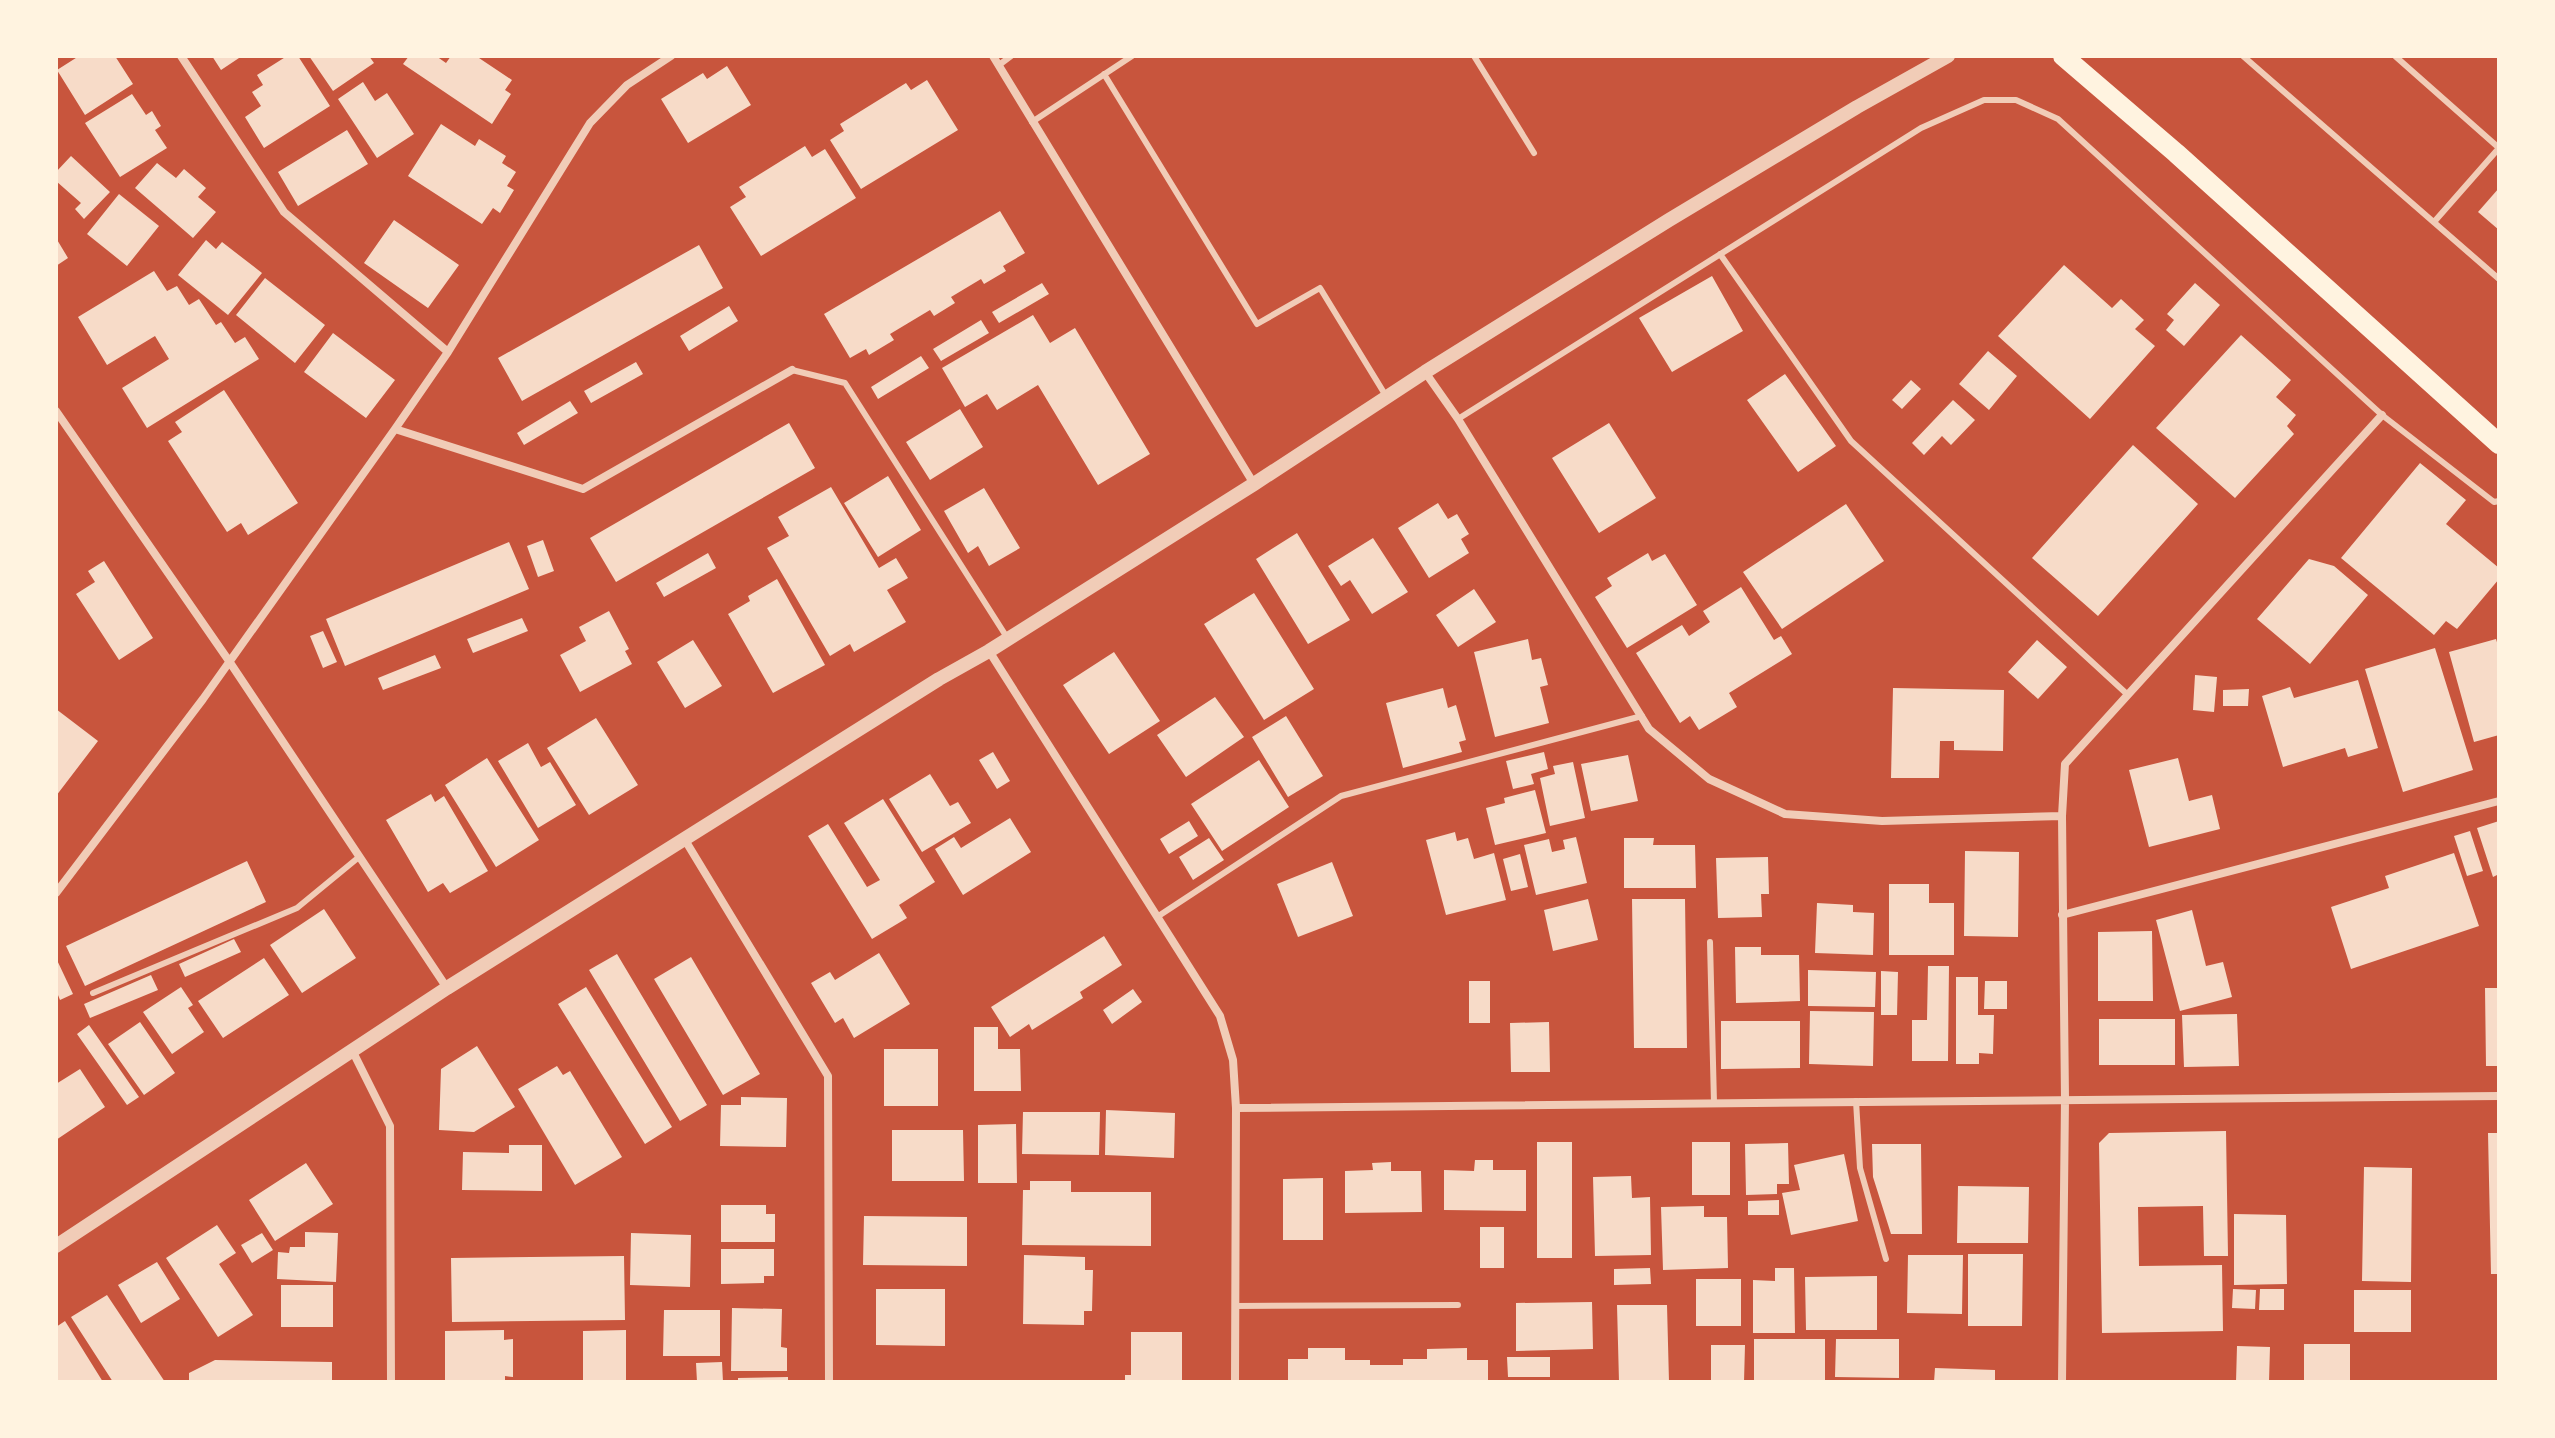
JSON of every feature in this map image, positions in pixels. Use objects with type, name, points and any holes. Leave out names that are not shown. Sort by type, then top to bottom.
[{"type":"main road","points":[[2063,56],[2176,153],[2499,444]]},
{"type":"street","points":[[181,56],[284,212],[448,352]]},
{"type":"street","points":[[56,893],[229,661],[395,429],[448,352],[590,123],[627,85],[671,56]]},
{"type":"street","points":[[993,56],[1254,484]]},
{"type":"street","points":[[56,1246],[447,988],[939,679],[989,651],[1425,372],[1857,107],[1948,56]]},
{"type":"street","points":[[395,429],[583,489],[792,370]]},
{"type":"street","points":[[1425,372],[1458,419],[1649,729],[1709,779],[1785,814],[1882,821],[2062,816]]},
{"type":"street","points":[[56,411],[229,661],[447,988]]},
{"type":"street","points":[[2062,1382],[2065,1099],[2062,816],[2065,764],[2382,415]]},
{"type":"street","points":[[989,651],[1220,1016],[1233,1060],[1236,1108],[1235,1382]]},
{"type":"street","points":[[2062,915],[2499,801]]},
{"type":"street","points":[[685,840],[828,1076],[829,1382]]},
{"type":"street","points":[[352,1049],[390,1126],[391,1382]]},
{"type":"street","points":[[1236,1108],[2499,1096]]},
{"type":"lane","points":[[999,65],[1011,56]]},
{"type":"lane","points":[[1032,122],[1132,56]]},
{"type":"lane","points":[[1474,56],[1534,153]]},
{"type":"lane","points":[[2243,56],[2499,279]]},
{"type":"lane","points":[[2395,56],[2499,148],[2434,222]]},
{"type":"lane","points":[[1104,74],[1257,324],[1320,288],[1386,397]]},
{"type":"lane","points":[[1458,419],[1921,128],[1984,100],[2016,100],[2058,119],[2382,415],[2494,502],[2499,501]]},
{"type":"lane","points":[[1720,254],[1851,441],[2128,695]]},
{"type":"lane","points":[[792,370],[845,383],[1008,639]]},
{"type":"lane","points":[[1157,917],[1341,796],[1642,716]]},
{"type":"lane","points":[[93,993],[297,908],[359,857]]},
{"type":"lane","points":[[1710,942],[1714,1103]]},
{"type":"lane","points":[[1856,1101],[1860,1168],[1886,1259]]},
{"type":"lane","points":[[1235,1306],[1458,1305]]},
{"type":"building","points":[[79,56],[115,56],[133,84],[85,115],[57,70]]},
{"type":"building","points":[[212,56],[242,56],[221,70]]},
{"type":"building","points":[[287,56],[298,56],[330,106],[264,148],[245,117],[261,106],[252,92],[263,85],[257,75]]},
{"type":"building","points":[[309,56],[369,56],[374,63],[333,91]]},
{"type":"building","points":[[409,56],[436,56],[446,63],[451,56],[476,56],[512,80],[505,90],[511,94],[492,124],[403,64]]},
{"type":"building","points":[[727,66],[751,105],[688,143],[661,99],[703,73],[707,79]]},
{"type":"building","points":[[927,80],[958,130],[861,189],[830,140],[844,131],[840,124],[906,83],[911,90]]},
{"type":"building","points":[[363,82],[375,101],[387,93],[414,134],[377,158],[338,99]]},
{"type":"building","points":[[132,94],[146,115],[152,111],[161,126],[155,130],[167,148],[120,177],[85,123]]},
{"type":"building","points":[[441,124],[475,146],[479,139],[506,156],[502,163],[516,172],[507,186],[514,190],[500,213],[493,208],[482,224],[408,176]]},
{"type":"building","points":[[347,130],[368,164],[298,206],[278,172]]},
{"type":"building","points":[[805,146],[812,157],[825,149],[856,198],[761,256],[730,207],[746,197],[739,187]]},
{"type":"building","points":[[71,156],[110,192],[84,219],[75,209],[81,203],[56,181],[56,172]]},
{"type":"building","points":[[157,163],[176,178],[184,169],[206,188],[198,197],[216,212],[193,238],[135,188]]},
{"type":"building","points":[[2499,188],[2499,230],[2478,212]]},
{"type":"building","points":[[119,194],[159,226],[127,266],[87,234]]},
{"type":"building","points":[[1000,211],[1025,253],[1003,266],[1006,271],[984,284],[981,279],[951,297],[955,303],[934,316],[930,310],[890,334],[894,340],[869,355],[866,349],[850,358],[824,314]]},
{"type":"building","points":[[394,220],[459,265],[428,308],[364,263]]},
{"type":"building","points":[[56,238],[68,258],[56,266]]},
{"type":"building","points":[[206,240],[216,249],[222,242],[262,273],[228,315],[178,275]]},
{"type":"building","points":[[699,245],[723,288],[522,401],[498,358]]},
{"type":"building","points":[[2064,265],[2112,308],[2121,299],[2144,320],[2135,329],[2155,346],[2090,419],[1998,336]]},
{"type":"building","points":[[154,271],[167,291],[177,286],[189,305],[199,299],[216,325],[221,322],[235,343],[245,337],[259,359],[147,428],[122,388],[169,359],[155,336],[107,365],[78,317]]},
{"type":"building","points":[[1712,276],[1743,331],[1672,372],[1639,318]]},
{"type":"building","points":[[265,278],[325,325],[295,363],[236,315]]},
{"type":"building","points":[[1042,283],[1049,294],[999,323],[992,312]]},
{"type":"building","points":[[2195,283],[2220,305],[2184,346],[2166,330],[2174,320],[2167,314]]},
{"type":"building","points":[[729,306],[738,321],[689,351],[680,336]]},
{"type":"building","points":[[1033,315],[1050,343],[1075,328],[1150,454],[1098,485],[1038,385],[997,410],[987,394],[965,407],[942,368]]},
{"type":"building","points":[[981,320],[989,333],[941,361],[933,349]]},
{"type":"building","points":[[333,333],[395,380],[366,418],[304,372]]},
{"type":"building","points":[[2241,335],[2291,380],[2276,397],[2296,415],[2287,426],[2294,434],[2235,498],[2156,428]]},
{"type":"building","points":[[1988,351],[2017,376],[1989,410],[1959,384]]},
{"type":"building","points":[[921,356],[929,368],[878,399],[871,387]]},
{"type":"building","points":[[636,362],[643,374],[591,403],[584,391]]},
{"type":"building","points":[[1785,374],[1836,446],[1798,472],[1747,400]]},
{"type":"building","points":[[1911,380],[1921,389],[1902,409],[1892,400]]},
{"type":"building","points":[[224,390],[298,503],[248,535],[241,523],[227,532],[168,441],[182,432],[175,422]]},
{"type":"building","points":[[1953,400],[1975,420],[1951,445],[1942,436],[1924,455],[1912,443]]},
{"type":"building","points":[[570,401],[578,413],[524,445],[517,433]]},
{"type":"building","points":[[960,409],[983,447],[930,480],[906,442]]},
{"type":"building","points":[[789,423],[815,468],[616,582],[590,538]]},
{"type":"building","points":[[1609,423],[1656,498],[1599,533],[1552,458]]},
{"type":"building","points":[[2133,445],[2198,504],[2098,616],[2032,558]]},
{"type":"building","points":[[2420,463],[2466,500],[2446,524],[2499,568],[2499,579],[2457,629],[2446,621],[2434,635],[2341,558]]},
{"type":"building","points":[[888,476],[921,530],[878,557],[844,503]]},
{"type":"building","points":[[831,487],[879,568],[896,558],[908,578],[887,590],[906,622],[854,652],[850,644],[830,656],[767,548],[789,536],[778,517]]},
{"type":"building","points":[[984,488],[1020,548],[989,566],[978,546],[968,553],[944,511]]},
{"type":"building","points":[[1438,503],[1448,519],[1457,514],[1469,534],[1461,539],[1469,553],[1429,578],[1398,528]]},
{"type":"building","points":[[1846,504],[1884,561],[1782,629],[1743,572]]},
{"type":"building","points":[[1297,533],[1350,620],[1308,644],[1256,559]]},
{"type":"building","points":[[1373,538],[1408,592],[1372,614],[1350,580],[1341,586],[1328,566]]},
{"type":"building","points":[[543,540],[554,571],[538,577],[527,546]]},
{"type":"building","points":[[509,542],[529,589],[345,666],[326,619]]},
{"type":"building","points":[[708,553],[716,568],[664,597],[656,583]]},
{"type":"building","points":[[1648,553],[1652,561],[1665,554],[1697,605],[1627,648],[1595,597],[1612,586],[1607,578]]},
{"type":"building","points":[[2309,559],[2334,566],[2368,595],[2310,664],[2257,619]]},
{"type":"building","points":[[104,561],[153,638],[119,660],[76,594],[95,582],[88,571]]},
{"type":"building","points":[[777,579],[825,665],[773,693],[728,614],[750,601],[748,596]]},
{"type":"building","points":[[1741,587],[1774,640],[1781,636],[1792,654],[1729,693],[1737,707],[1699,730],[1690,716],[1680,723],[1636,653],[1682,625],[1689,636],[1710,622],[1703,611]]},
{"type":"building","points":[[1474,589],[1496,622],[1458,647],[1436,615]]},
{"type":"building","points":[[1254,593],[1314,689],[1264,720],[1204,624]]},
{"type":"building","points":[[609,611],[629,649],[625,651],[632,664],[580,692],[560,655],[586,641],[579,627]]},
{"type":"building","points":[[522,618],[528,631],[473,653],[467,639]]},
{"type":"building","points":[[323,631],[337,662],[323,668],[310,636]]},
{"type":"building","points":[[1528,639],[1532,660],[1541,658],[1548,685],[1540,687],[1549,723],[1495,737],[1474,652]]},
{"type":"building","points":[[2496,639],[2499,649],[2499,735],[2474,742],[2449,652]]},
{"type":"building","points":[[693,640],[722,686],[685,708],[657,662]]},
{"type":"building","points":[[2037,640],[2067,667],[2038,699],[2008,672]]},
{"type":"building","points":[[2435,648],[2473,770],[2403,792],[2365,669]]},
{"type":"building","points":[[1114,652],[1160,721],[1109,754],[1063,685]]},
{"type":"building","points":[[435,655],[441,668],[383,690],[378,678]]},
{"type":"building","points":[[2195,675],[2217,677],[2214,712],[2193,710]]},
{"type":"building","points":[[2358,680],[2378,748],[2348,757],[2345,748],[2283,767],[2262,696],[2290,687],[2294,698]]},
{"type":"building","points":[[1443,688],[1448,708],[1456,705],[1466,740],[1459,742],[1462,752],[1403,768],[1386,703]]},
{"type":"building","points":[[1893,688],[2004,690],[2003,751],[1954,750],[1954,741],[1940,741],[1939,778],[1891,778]]},
{"type":"building","points":[[2249,689],[2248,706],[2223,706],[2223,690]]},
{"type":"building","points":[[1215,697],[1244,737],[1186,777],[1157,735]]},
{"type":"building","points":[[56,709],[98,741],[56,796]]},
{"type":"building","points":[[1286,716],[1323,776],[1288,797],[1252,737]]},
{"type":"building","points":[[596,718],[638,785],[589,815],[547,748]]},
{"type":"building","points":[[528,743],[541,767],[550,762],[576,805],[538,828],[498,761]]},
{"type":"building","points":[[993,752],[1010,781],[997,789],[979,760]]},
{"type":"building","points":[[1544,752],[1548,769],[1531,774],[1534,784],[1513,789],[1506,761]]},
{"type":"building","points":[[1628,755],[1638,801],[1591,811],[1581,764]]},
{"type":"building","points":[[487,758],[539,840],[496,867],[445,785]]},
{"type":"building","points":[[2178,758],[2189,801],[2212,795],[2220,829],[2149,847],[2129,770]]},
{"type":"building","points":[[1259,760],[1289,807],[1222,851],[1191,804]]},
{"type":"building","points":[[1573,762],[1585,818],[1550,826],[1540,778],[1555,774],[1553,766]]},
{"type":"building","points":[[930,774],[950,806],[958,802],[971,823],[922,852],[889,799]]},
{"type":"building","points":[[1535,790],[1546,833],[1495,845],[1486,808],[1505,803],[1504,798]]},
{"type":"building","points":[[431,794],[435,802],[444,796],[488,871],[450,893],[443,883],[428,892],[386,820]]},
{"type":"building","points":[[883,799],[935,882],[899,905],[907,918],[872,939],[808,836],[828,824],[867,887],[880,880],[844,823]]},
{"type":"building","points":[[1010,818],[1031,852],[963,895],[935,849],[954,837],[961,848]]},
{"type":"building","points":[[1189,821],[1198,836],[1169,854],[1160,839]]},
{"type":"building","points":[[2499,821],[2499,874],[2493,877],[2477,828]]},
{"type":"building","points":[[2470,831],[2483,871],[2467,876],[2454,836]]},
{"type":"building","points":[[1455,832],[1457,841],[1468,838],[1474,859],[1494,853],[1506,900],[1446,915],[1426,840]]},
{"type":"building","points":[[1576,837],[1587,883],[1536,895],[1524,845],[1549,839],[1552,852],[1565,849],[1563,840]]},
{"type":"building","points":[[1209,838],[1224,860],[1193,880],[1179,857]]},
{"type":"building","points":[[1624,838],[1654,838],[1653,845],[1695,845],[1696,888],[1624,888]]},
{"type":"building","points":[[1965,851],[2019,852],[2018,937],[1964,936]]},
{"type":"building","points":[[2454,853],[2479,926],[2351,969],[2331,907],[2389,888],[2385,876]]},
{"type":"building","points":[[1520,854],[1528,887],[1511,891],[1503,859]]},
{"type":"building","points":[[1768,857],[1769,894],[1761,894],[1762,917],[1718,918],[1716,858]]},
{"type":"building","points":[[247,861],[266,902],[85,986],[66,946]]},
{"type":"building","points":[[1332,862],[1353,916],[1298,937],[1277,884]]},
{"type":"building","points":[[1889,884],[1929,884],[1929,903],[1954,903],[1954,955],[1889,955]]},
{"type":"building","points":[[1588,899],[1598,940],[1553,951],[1544,910]]},
{"type":"building","points":[[1632,899],[1685,899],[1687,1048],[1634,1048]]},
{"type":"building","points":[[1817,903],[1853,905],[1853,912],[1874,913],[1873,955],[1815,953]]},
{"type":"building","points":[[324,909],[356,958],[302,993],[270,945]]},
{"type":"building","points":[[2192,910],[2206,966],[2223,962],[2232,997],[2180,1011],[2156,920]]},
{"type":"building","points":[[2152,931],[2153,1001],[2098,1001],[2098,932]]},
{"type":"building","points":[[1104,936],[1122,965],[1080,992],[1083,998],[1032,1030],[1029,1024],[1010,1037],[991,1007]]},
{"type":"building","points":[[234,939],[241,952],[185,977],[179,964]]},
{"type":"building","points":[[1735,947],[1761,947],[1761,955],[1799,955],[1800,1001],[1736,1003]]},
{"type":"building","points":[[879,953],[910,1004],[854,1038],[843,1018],[835,1023],[811,983],[830,972],[835,980]]},
{"type":"building","points":[[617,954],[707,1105],[680,1121],[589,970]]},
{"type":"building","points":[[691,957],[760,1074],[723,1095],[654,979]]},
{"type":"building","points":[[56,958],[73,994],[60,1000],[56,990]]},
{"type":"building","points":[[264,958],[289,995],[223,1038],[198,1001]]},
{"type":"building","points":[[1928,966],[1949,966],[1948,1061],[1912,1061],[1912,1020],[1927,1020]]},
{"type":"building","points":[[1808,970],[1876,972],[1875,1007],[1808,1006]]},
{"type":"building","points":[[1881,971],[1898,972],[1897,1015],[1881,1015]]},
{"type":"building","points":[[151,975],[158,990],[90,1018],[84,1004]]},
{"type":"building","points":[[1956,977],[1978,977],[1978,1015],[1994,1015],[1993,1054],[1979,1053],[1979,1064],[1956,1064]]},
{"type":"building","points":[[1469,981],[1490,981],[1490,1023],[1469,1023]]},
{"type":"building","points":[[1985,981],[2007,981],[2007,1009],[1984,1009]]},
{"type":"building","points":[[181,987],[193,1005],[188,1008],[204,1032],[172,1054],[143,1012]]},
{"type":"building","points":[[586,987],[672,1127],[645,1144],[558,1004]]},
{"type":"building","points":[[2485,988],[2499,988],[2499,1066],[2486,1066]]},
{"type":"building","points":[[1133,989],[1142,1002],[1112,1024],[1103,1010]]},
{"type":"building","points":[[1810,1011],[1874,1012],[1873,1066],[1809,1064]]},
{"type":"building","points":[[2237,1014],[2239,1066],[2184,1067],[2182,1015]]},
{"type":"building","points":[[2099,1019],[2175,1019],[2175,1065],[2099,1065]]},
{"type":"building","points":[[1721,1021],[1800,1021],[1800,1068],[1721,1069]]},
{"type":"building","points":[[140,1022],[175,1073],[144,1095],[108,1044]]},
{"type":"building","points":[[1549,1022],[1550,1072],[1511,1072],[1510,1023]]},
{"type":"building","points":[[89,1025],[139,1097],[127,1105],[77,1034]]},
{"type":"building","points":[[974,1027],[998,1027],[998,1049],[1020,1049],[1021,1091],[974,1091]]},
{"type":"building","points":[[477,1046],[515,1107],[474,1132],[439,1130],[441,1069]]},
{"type":"building","points":[[884,1049],[938,1049],[938,1106],[884,1106]]},
{"type":"building","points":[[557,1066],[563,1075],[570,1071],[622,1157],[575,1185],[518,1089]]},
{"type":"building","points":[[80,1069],[105,1107],[56,1140],[56,1084]]},
{"type":"building","points":[[741,1097],[787,1098],[786,1147],[720,1146],[721,1105],[741,1105]]},
{"type":"building","points":[[1106,1110],[1175,1113],[1174,1158],[1105,1155]]},
{"type":"building","points":[[1023,1112],[1100,1112],[1099,1155],[1022,1154]]},
{"type":"building","points":[[1016,1124],[1017,1183],[978,1183],[978,1125]]},
{"type":"building","points":[[892,1130],[963,1130],[964,1181],[892,1181]]},
{"type":"building","points":[[2226,1131],[2228,1256],[2204,1256],[2203,1206],[2138,1207],[2139,1266],[2222,1265],[2223,1331],[2102,1333],[2099,1143],[2109,1133]]},
{"type":"building","points":[[2488,1133],[2499,1133],[2499,1274],[2491,1274]]},
{"type":"building","points":[[1537,1142],[1572,1142],[1572,1258],[1537,1258]]},
{"type":"building","points":[[1692,1142],[1730,1142],[1730,1195],[1692,1195]]},
{"type":"building","points":[[1788,1143],[1789,1184],[1777,1184],[1777,1194],[1746,1195],[1745,1144]]},
{"type":"building","points":[[1872,1144],[1921,1144],[1922,1234],[1891,1234],[1873,1177]]},
{"type":"building","points":[[509,1145],[542,1145],[542,1191],[462,1190],[463,1152],[509,1153]]},
{"type":"building","points":[[1844,1154],[1858,1221],[1791,1235],[1782,1193],[1800,1190],[1794,1165]]},
{"type":"building","points":[[1475,1160],[1493,1160],[1493,1170],[1526,1170],[1526,1211],[1444,1210],[1444,1170],[1474,1171]]},
{"type":"building","points":[[1391,1162],[1391,1171],[1421,1171],[1422,1212],[1345,1213],[1345,1171],[1373,1170],[1372,1163]]},
{"type":"building","points":[[306,1163],[333,1204],[275,1241],[249,1200]]},
{"type":"building","points":[[2364,1167],[2412,1168],[2411,1282],[2362,1281]]},
{"type":"building","points":[[1631,1176],[1632,1198],[1650,1197],[1651,1255],[1595,1256],[1593,1177]]},
{"type":"building","points":[[1323,1178],[1323,1240],[1283,1240],[1283,1179]]},
{"type":"building","points":[[1030,1181],[1071,1181],[1071,1192],[1151,1192],[1151,1246],[1022,1245],[1023,1190],[1030,1190]]},
{"type":"building","points":[[1958,1186],[2029,1187],[2028,1243],[1957,1243]]},
{"type":"building","points":[[1779,1200],[1779,1215],[1748,1215],[1748,1201]]},
{"type":"building","points":[[721,1205],[766,1205],[766,1214],[775,1214],[775,1242],[721,1242]]},
{"type":"building","points":[[1704,1206],[1704,1217],[1727,1217],[1728,1268],[1663,1270],[1661,1207]]},
{"type":"building","points":[[2234,1214],[2286,1215],[2287,1284],[2234,1285]]},
{"type":"building","points":[[864,1216],[967,1217],[967,1266],[863,1265]]},
{"type":"building","points":[[217,1225],[236,1253],[219,1264],[253,1315],[218,1337],[166,1258]]},
{"type":"building","points":[[1480,1227],[1504,1227],[1504,1268],[1480,1268]]},
{"type":"building","points":[[305,1232],[338,1233],[336,1282],[277,1279],[278,1252],[289,1253],[290,1247],[305,1247]]},
{"type":"building","points":[[262,1233],[273,1250],[252,1263],[241,1245]]},
{"type":"building","points":[[631,1233],[691,1235],[690,1287],[630,1285]]},
{"type":"building","points":[[721,1249],[774,1249],[774,1276],[764,1276],[764,1283],[721,1284]]},
{"type":"building","points":[[1968,1254],[2023,1254],[2022,1326],[1968,1326]]},
{"type":"building","points":[[1024,1255],[1085,1257],[1085,1270],[1093,1270],[1092,1311],[1084,1311],[1084,1325],[1023,1324]]},
{"type":"building","points":[[1908,1255],[1963,1255],[1962,1314],[1907,1313]]},
{"type":"building","points":[[624,1256],[625,1320],[452,1322],[451,1258]]},
{"type":"building","points":[[157,1262],[180,1299],[141,1323],[118,1285]]},
{"type":"building","points":[[1650,1268],[1651,1284],[1614,1285],[1614,1269]]},
{"type":"building","points":[[1775,1268],[1794,1268],[1795,1333],[1753,1333],[1753,1280],[1775,1281]]},
{"type":"building","points":[[1877,1276],[1877,1330],[1806,1330],[1805,1277]]},
{"type":"building","points":[[1696,1279],[1741,1279],[1741,1326],[1696,1326]]},
{"type":"building","points":[[281,1285],[333,1285],[333,1327],[281,1327]]},
{"type":"building","points":[[876,1289],[945,1289],[945,1346],[876,1345]]},
{"type":"building","points":[[2233,1289],[2256,1290],[2255,1309],[2232,1308]]},
{"type":"building","points":[[2260,1289],[2284,1289],[2284,1310],[2259,1310]]},
{"type":"building","points":[[2354,1290],[2411,1290],[2411,1332],[2354,1332]]},
{"type":"building","points":[[107,1295],[165,1382],[113,1382],[71,1317]]},
{"type":"building","points":[[1592,1302],[1593,1349],[1516,1351],[1516,1303]]},
{"type":"building","points":[[1617,1305],[1667,1305],[1669,1382],[1619,1382]]},
{"type":"building","points":[[732,1308],[782,1309],[781,1347],[787,1348],[787,1371],[731,1371]]},
{"type":"building","points":[[664,1310],[720,1310],[720,1356],[663,1356]]},
{"type":"building","points":[[65,1321],[103,1382],[56,1382],[56,1327]]},
{"type":"building","points":[[504,1330],[504,1340],[513,1339],[513,1377],[505,1376],[505,1382],[445,1382],[445,1331]]},
{"type":"building","points":[[626,1330],[626,1382],[583,1382],[583,1331]]},
{"type":"building","points":[[1131,1332],[1182,1332],[1182,1382],[1125,1382],[1125,1375],[1131,1375]]},
{"type":"building","points":[[1754,1339],[1825,1339],[1825,1382],[1754,1382]]},
{"type":"building","points":[[1836,1339],[1899,1339],[1899,1378],[1835,1377]]},
{"type":"building","points":[[2304,1344],[2350,1344],[2350,1382],[2304,1382]]},
{"type":"building","points":[[1711,1345],[1745,1345],[1744,1382],[1711,1382]]},
{"type":"building","points":[[2237,1346],[2270,1347],[2269,1382],[2236,1382]]},
{"type":"building","points":[[1308,1348],[1345,1348],[1345,1360],[1370,1360],[1370,1365],[1403,1365],[1403,1359],[1427,1359],[1427,1349],[1467,1348],[1467,1360],[1488,1360],[1488,1382],[1288,1382],[1288,1359],[1308,1359]]},
{"type":"building","points":[[1507,1357],[1550,1357],[1550,1377],[1508,1377]]},
{"type":"building","points":[[215,1360],[332,1362],[332,1382],[189,1382],[189,1373]]},
{"type":"building","points":[[722,1362],[723,1382],[697,1382],[696,1363]]},
{"type":"building","points":[[1935,1368],[1995,1370],[1995,1382],[1934,1382]]},
{"type":"building","points":[[788,1377],[788,1382],[738,1382],[738,1378]]}]
